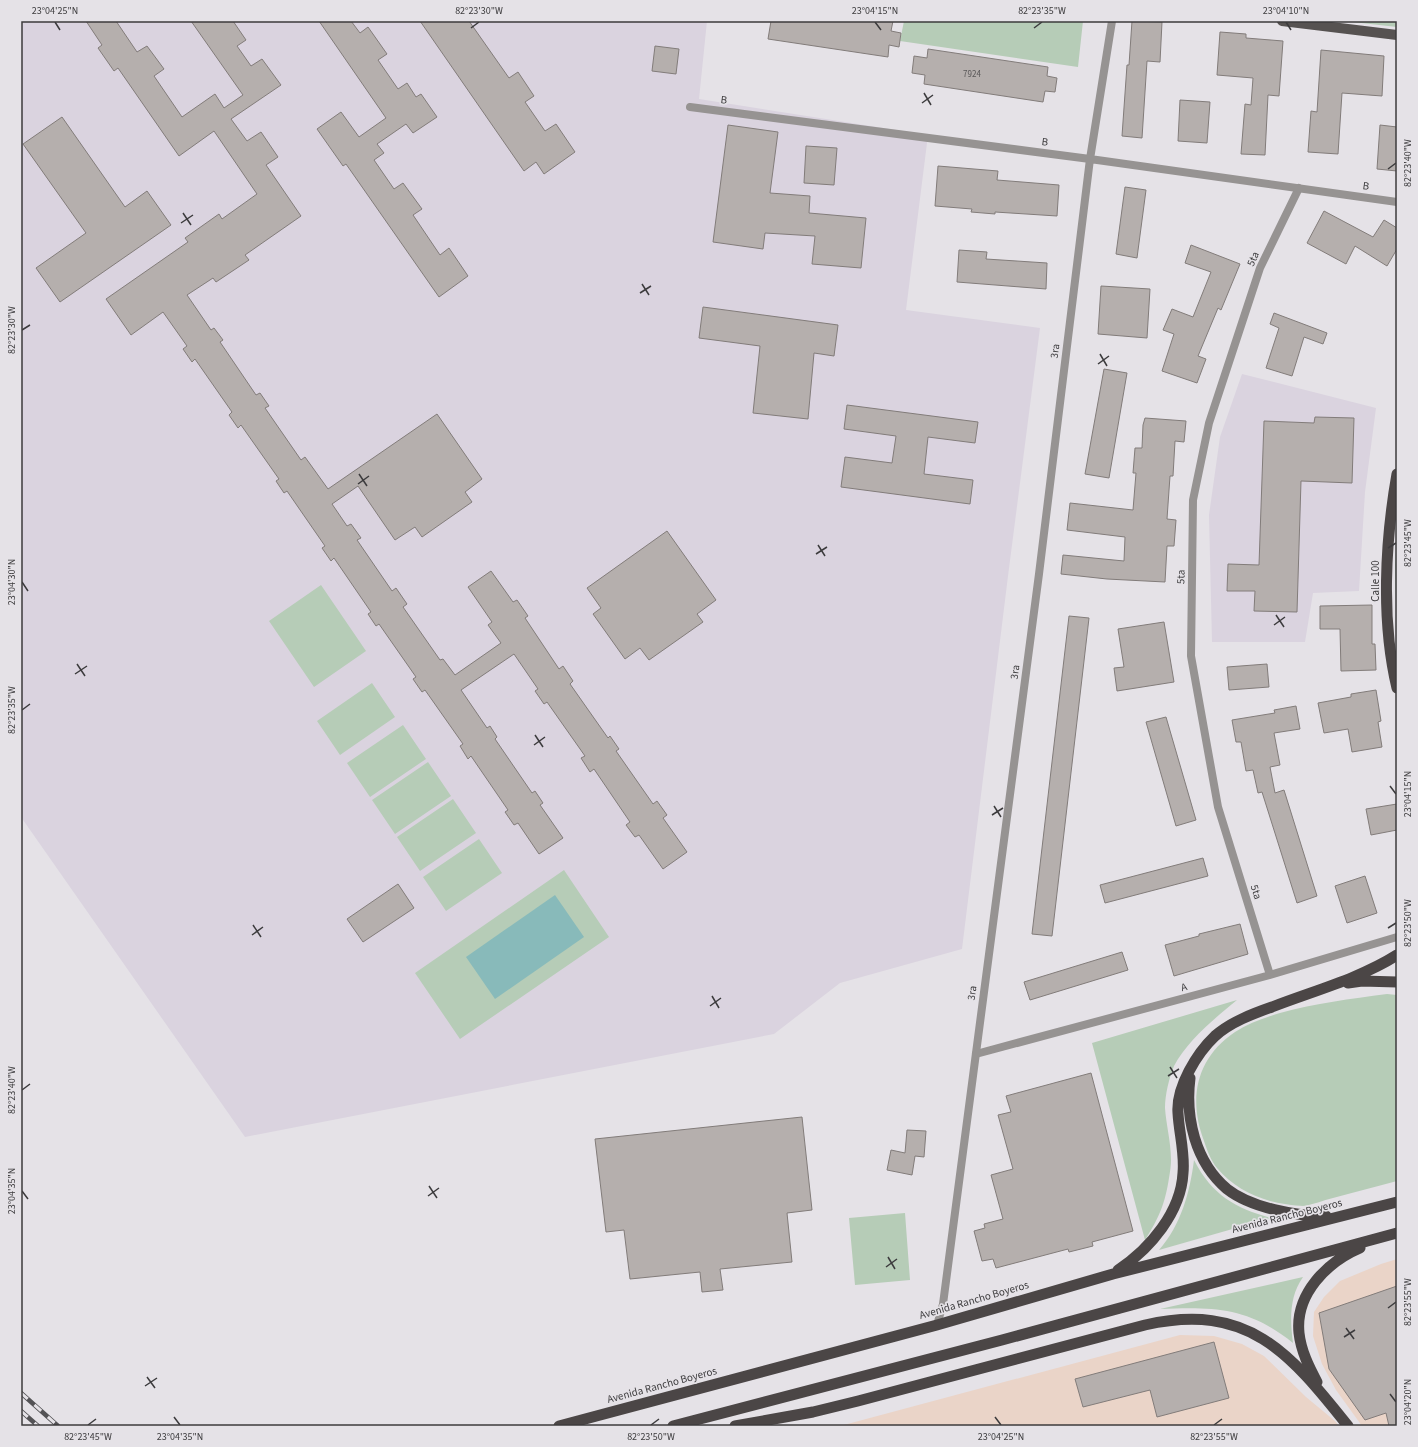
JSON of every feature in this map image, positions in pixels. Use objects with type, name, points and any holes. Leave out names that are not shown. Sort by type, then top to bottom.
[{"type":"highway","name":"Calle 100","points":[[1397,474],[1392,503],[1387,566],[1388,635],[1397,688]]},
{"type":"highway","points":[[1112,1274],[1135,1257],[1149,1244],[1166,1220],[1179,1195],[1184,1173],[1178,1105],[1184,1082],[1192,1065],[1215,1036],[1226,1028],[1255,1013],[1370,970],[1397,954]]},
{"type":"highway","points":[[1324,988],[1362,981],[1397,982]]},
{"type":"highway","points":[[1192,1065],[1188,1103],[1193,1132],[1206,1163],[1217,1179],[1228,1189],[1251,1202],[1280,1211],[1303,1215],[1338,1216],[1364,1210]]},
{"type":"highway","name":"Avenida Rancho Boyeros","points":[[559,1426],[937,1325],[1112,1274],[1397,1202]]},
{"type":"highway","points":[[1329,1402],[1312,1373],[1304,1353],[1299,1332],[1300,1318],[1308,1293],[1318,1278],[1337,1261],[1358,1249],[1397,1233]]},
{"type":"highway","points":[[673,1426],[1002,1340],[1397,1233]]},
{"type":"highway","points":[[735,1426],[835,1406],[1145,1325],[1167,1320],[1194,1319],[1221,1322],[1241,1327],[1265,1340],[1283,1353],[1300,1369],[1348,1426]]},
{"type":"main road","points":[[1282,21],[1397,35]]},
{"type":"street","name":"3ra","points":[[937,1325],[943,1304],[1039,574],[1090,159],[1112,21]]},
{"type":"street","name":"B","points":[[690,107],[1090,159],[1397,202]]},
{"type":"street","name":"5ta","points":[[1270,976],[1218,807],[1191,656],[1193,500],[1209,423],[1258,275],[1299,188]]},
{"type":"street","name":"A","points":[[976,1054],[1270,976],[1397,937]]},
{"type":"shaded area","points":[[21,21],[707,21],[699,99],[928,135],[906,310],[1040,328],[962,949],[840,983],[774,1034],[245,1137],[21,817]]},
{"type":"shaded area","points":[[1242,374],[1376,408],[1365,492],[1359,591],[1313,593],[1305,642],[1212,642],[1209,515],[1220,437]]},
{"type":"shaded area","points":[[1397,1259],[1397,1426],[1362,1426],[1336,1390],[1322,1364],[1313,1336],[1314,1312],[1324,1297],[1340,1281]]},
{"type":"shaded area","points":[[1180,1335],[1214,1336],[1242,1344],[1264,1356],[1306,1397],[1339,1426],[840,1426]]},
{"type":"green space","points":[[904,21],[1083,21],[1078,67],[900,41]]},
{"type":"green space","points":[[1344,21],[1397,21],[1397,27]]},
{"type":"green space","points":[[1397,539],[1397,638],[1395,565]]},
{"type":"green space","points":[[321,585],[366,651],[314,687],[269,621]]},
{"type":"green space","points":[[372,683],[395,717],[340,755],[317,721]]},
{"type":"green space","points":[[403,725],[426,759],[370,797],[347,763]]},
{"type":"green space","points":[[428,762],[451,796],[395,834],[372,800]]},
{"type":"green space","points":[[453,799],[476,833],[420,871],[397,837]]},
{"type":"green space","points":[[479,839],[502,873],[446,911],[423,877]]},
{"type":"green space","points":[[564,870],[609,937],[460,1039],[415,973]]},
{"type":"green space","points":[[1387,994],[1397,995],[1397,1181],[1310,1205],[1296,1206],[1263,1199],[1241,1189],[1222,1174],[1209,1155],[1205,1144],[1199,1125],[1196,1095],[1199,1080],[1204,1067],[1211,1054],[1222,1042],[1235,1032],[1251,1023],[1280,1013],[1320,1004]]},
{"type":"green space","points":[[1237,1000],[1194,1039],[1186,1048],[1172,1071],[1165,1103],[1171,1153],[1170,1174],[1166,1196],[1161,1210],[1145,1240],[1092,1043]]},
{"type":"green space","points":[[1194,1160],[1209,1182],[1226,1198],[1246,1210],[1271,1218],[1159,1250],[1167,1240],[1179,1219],[1187,1196]]},
{"type":"green space","points":[[905,1213],[910,1280],[855,1285],[849,1218]]},
{"type":"green space","points":[[1303,1277],[1298,1285],[1293,1301],[1291,1326],[1293,1343],[1277,1331],[1246,1316],[1214,1309],[1160,1309]]},
{"type":"water","points":[[555,895],[584,937],[495,999],[466,957]]},
{"type":"building","points":[[86,21],[116,21],[137,52],[147,46],[164,69],[154,76],[182,117],[215,94],[224,108],[243,95],[191,21],[233,21],[246,40],[237,46],[251,66],[262,59],[281,85],[231,119],[247,141],[261,132],[278,157],[266,165],[301,216],[245,255],[249,260],[216,282],[213,278],[187,295],[211,330],[214,328],[223,340],[220,342],[256,395],[260,393],[269,406],[265,408],[301,460],[305,457],[328,489],[437,414],[482,479],[465,492],[472,502],[422,537],[415,527],[395,540],[358,486],[332,504],[347,526],[351,524],[361,538],[357,540],[392,591],[396,588],[407,604],[403,607],[440,660],[443,659],[455,675],[501,643],[488,625],[492,622],[468,587],[491,571],[513,602],[517,600],[528,616],[525,618],[559,669],[563,666],[573,681],[570,684],[608,738],[610,736],[619,749],[616,751],[653,804],[657,801],[667,815],[663,818],[687,852],[663,869],[639,835],[635,837],[626,825],[630,822],[594,769],[590,772],[581,758],[585,756],[547,702],[544,704],[535,691],[538,689],[514,654],[461,690],[487,728],[490,726],[497,737],[495,739],[532,793],[535,791],[543,803],[540,805],[563,838],[539,854],[518,823],[514,825],[505,812],[508,810],[471,756],[468,759],[460,746],[463,744],[425,690],[422,692],[413,679],[416,677],[379,624],[376,626],[368,614],[371,612],[334,558],[331,561],[322,548],[325,546],[287,491],[284,493],[276,481],[279,479],[241,425],[238,428],[229,415],[232,412],[195,359],[192,362],[183,349],[187,346],[163,312],[131,335],[106,299],[188,242],[185,238],[219,214],[222,219],[257,194],[214,131],[179,156],[118,68],[114,71],[98,48],[102,45]]},
{"type":"building","points":[[319,21],[351,21],[360,33],[368,27],[387,54],[378,60],[398,89],[407,83],[416,97],[421,94],[437,117],[413,133],[406,124],[377,144],[384,153],[374,160],[394,189],[403,183],[422,209],[413,215],[440,255],[449,248],[468,276],[439,297],[346,164],[343,166],[317,129],[341,112],[359,137],[386,118]]},
{"type":"building","points":[[420,21],[469,21],[509,78],[518,72],[534,96],[525,102],[545,131],[556,124],[575,152],[544,174],[536,162],[524,171]]},
{"type":"building","points":[[771,21],[893,21],[891,31],[901,33],[899,47],[889,45],[888,57],[768,39]]},
{"type":"building","points":[[1132,21],[1162,22],[1160,62],[1147,61],[1142,138],[1122,136]]},
{"type":"building","points":[[1220,32],[1246,34],[1246,38],[1283,41],[1279,96],[1268,95],[1265,155],[1241,154],[1245,104],[1251,105],[1253,78],[1217,75]]},
{"type":"building","points":[[655,46],[679,49],[676,74],[652,71]]},
{"type":"building","points":[[928,49],[1048,67],[1047,76],[1057,78],[1055,92],[1045,91],[1043,102],[924,84],[925,75],[912,73],[914,56],[927,58]]},
{"type":"building","points":[[1321,50],[1384,56],[1382,96],[1342,93],[1338,154],[1308,152],[1311,111],[1317,112]]},
{"type":"building","points":[[1180,100],[1210,102],[1207,143],[1178,141]]},
{"type":"building","points":[[62,117],[125,207],[147,191],[171,225],[60,302],[36,268],[86,233],[23,144]]},
{"type":"building","points":[[728,125],[778,132],[770,193],[810,196],[809,213],[866,218],[861,268],[812,264],[815,236],[765,233],[763,249],[713,242]]},
{"type":"building","points":[[1380,125],[1397,127],[1397,171],[1377,169]]},
{"type":"building","points":[[806,146],[837,148],[834,185],[804,183]]},
{"type":"building","points":[[938,166],[998,171],[997,180],[1059,185],[1057,216],[995,212],[995,214],[971,212],[972,209],[935,206]]},
{"type":"building","points":[[1125,187],[1146,190],[1137,258],[1116,254]]},
{"type":"building","points":[[1324,211],[1373,237],[1384,220],[1397,228],[1397,249],[1387,266],[1355,246],[1346,264],[1307,243]]},
{"type":"building","points":[[1191,245],[1240,264],[1221,310],[1218,308],[1198,356],[1206,359],[1197,383],[1162,371],[1174,334],[1163,330],[1172,309],[1193,317],[1211,272],[1185,263]]},
{"type":"building","points":[[959,250],[987,252],[986,259],[1047,263],[1046,289],[957,282]]},
{"type":"building","points":[[1101,286],[1150,289],[1147,338],[1098,334]]},
{"type":"building","points":[[703,307],[838,325],[834,356],[814,353],[808,419],[753,413],[760,346],[699,338]]},
{"type":"building","points":[[1274,313],[1327,333],[1323,344],[1304,337],[1292,376],[1266,368],[1279,328],[1270,324]]},
{"type":"building","points":[[1104,369],[1127,373],[1109,478],[1085,474]]},
{"type":"building","points":[[847,405],[978,422],[975,443],[928,437],[924,474],[973,480],[970,504],[841,487],[845,457],[892,463],[896,436],[844,429]]},
{"type":"building","points":[[1315,417],[1354,418],[1352,483],[1301,481],[1297,612],[1254,611],[1255,591],[1227,591],[1228,564],[1259,565],[1264,421],[1314,423]]},
{"type":"building","points":[[1145,418],[1186,421],[1184,442],[1175,441],[1173,476],[1170,476],[1167,519],[1176,520],[1174,546],[1167,546],[1165,582],[1107,579],[1061,574],[1063,555],[1124,561],[1125,537],[1067,530],[1070,503],[1133,510],[1136,473],[1133,473],[1135,448],[1142,448],[1143,425]]},
{"type":"building","points":[[667,531],[716,600],[697,614],[703,622],[649,660],[640,648],[625,659],[593,614],[601,608],[587,588]]},
{"type":"building","points":[[1372,605],[1372,644],[1375,644],[1376,670],[1341,671],[1340,629],[1320,629],[1320,606]]},
{"type":"building","points":[[1069,616],[1089,618],[1052,936],[1032,934]]},
{"type":"building","points":[[1164,622],[1174,682],[1117,691],[1114,668],[1124,667],[1118,629]]},
{"type":"building","points":[[1267,664],[1269,687],[1229,690],[1227,667]]},
{"type":"building","points":[[1376,690],[1381,721],[1378,722],[1382,747],[1352,752],[1348,729],[1324,733],[1318,703],[1351,697],[1351,694]]},
{"type":"building","points":[[1296,706],[1300,729],[1274,733],[1280,765],[1270,767],[1275,793],[1284,790],[1317,896],[1297,903],[1262,792],[1258,793],[1253,770],[1246,771],[1241,742],[1236,742],[1232,720],[1275,713],[1274,710]]},
{"type":"building","points":[[1166,717],[1196,820],[1176,826],[1146,722]]},
{"type":"building","points":[[1397,804],[1397,830],[1371,835],[1366,809]]},
{"type":"building","points":[[1203,858],[1208,876],[1105,903],[1100,885]]},
{"type":"building","points":[[1365,876],[1377,913],[1347,923],[1335,886]]},
{"type":"building","points":[[398,884],[414,908],[363,942],[347,919]]},
{"type":"building","points":[[1240,924],[1248,954],[1174,976],[1165,945],[1199,936],[1199,934]]},
{"type":"building","points":[[1122,952],[1128,970],[1030,1000],[1024,982]]},
{"type":"building","points":[[1091,1073],[1133,1231],[1092,1242],[1093,1246],[1069,1252],[1068,1249],[996,1268],[993,1259],[982,1261],[974,1231],[985,1228],[984,1224],[1003,1219],[991,1175],[1013,1169],[998,1115],[1011,1112],[1006,1096]]},
{"type":"building","points":[[802,1117],[812,1210],[787,1213],[792,1262],[720,1269],[723,1290],[702,1292],[700,1272],[630,1279],[624,1230],[606,1232],[595,1139]]},
{"type":"building","points":[[907,1130],[926,1131],[924,1157],[915,1156],[912,1175],[887,1170],[891,1150],[905,1153]]},
{"type":"building","points":[[1397,1286],[1397,1426],[1389,1426],[1386,1413],[1365,1420],[1329,1369],[1319,1313]]},
{"type":"building","points":[[1214,1342],[1229,1398],[1157,1417],[1150,1390],[1083,1407],[1075,1379]]},
{"type":"railway","points":[[21,1393],[58,1426]]},
{"type":"railway","points":[[21,1411],[38,1426]]}]
